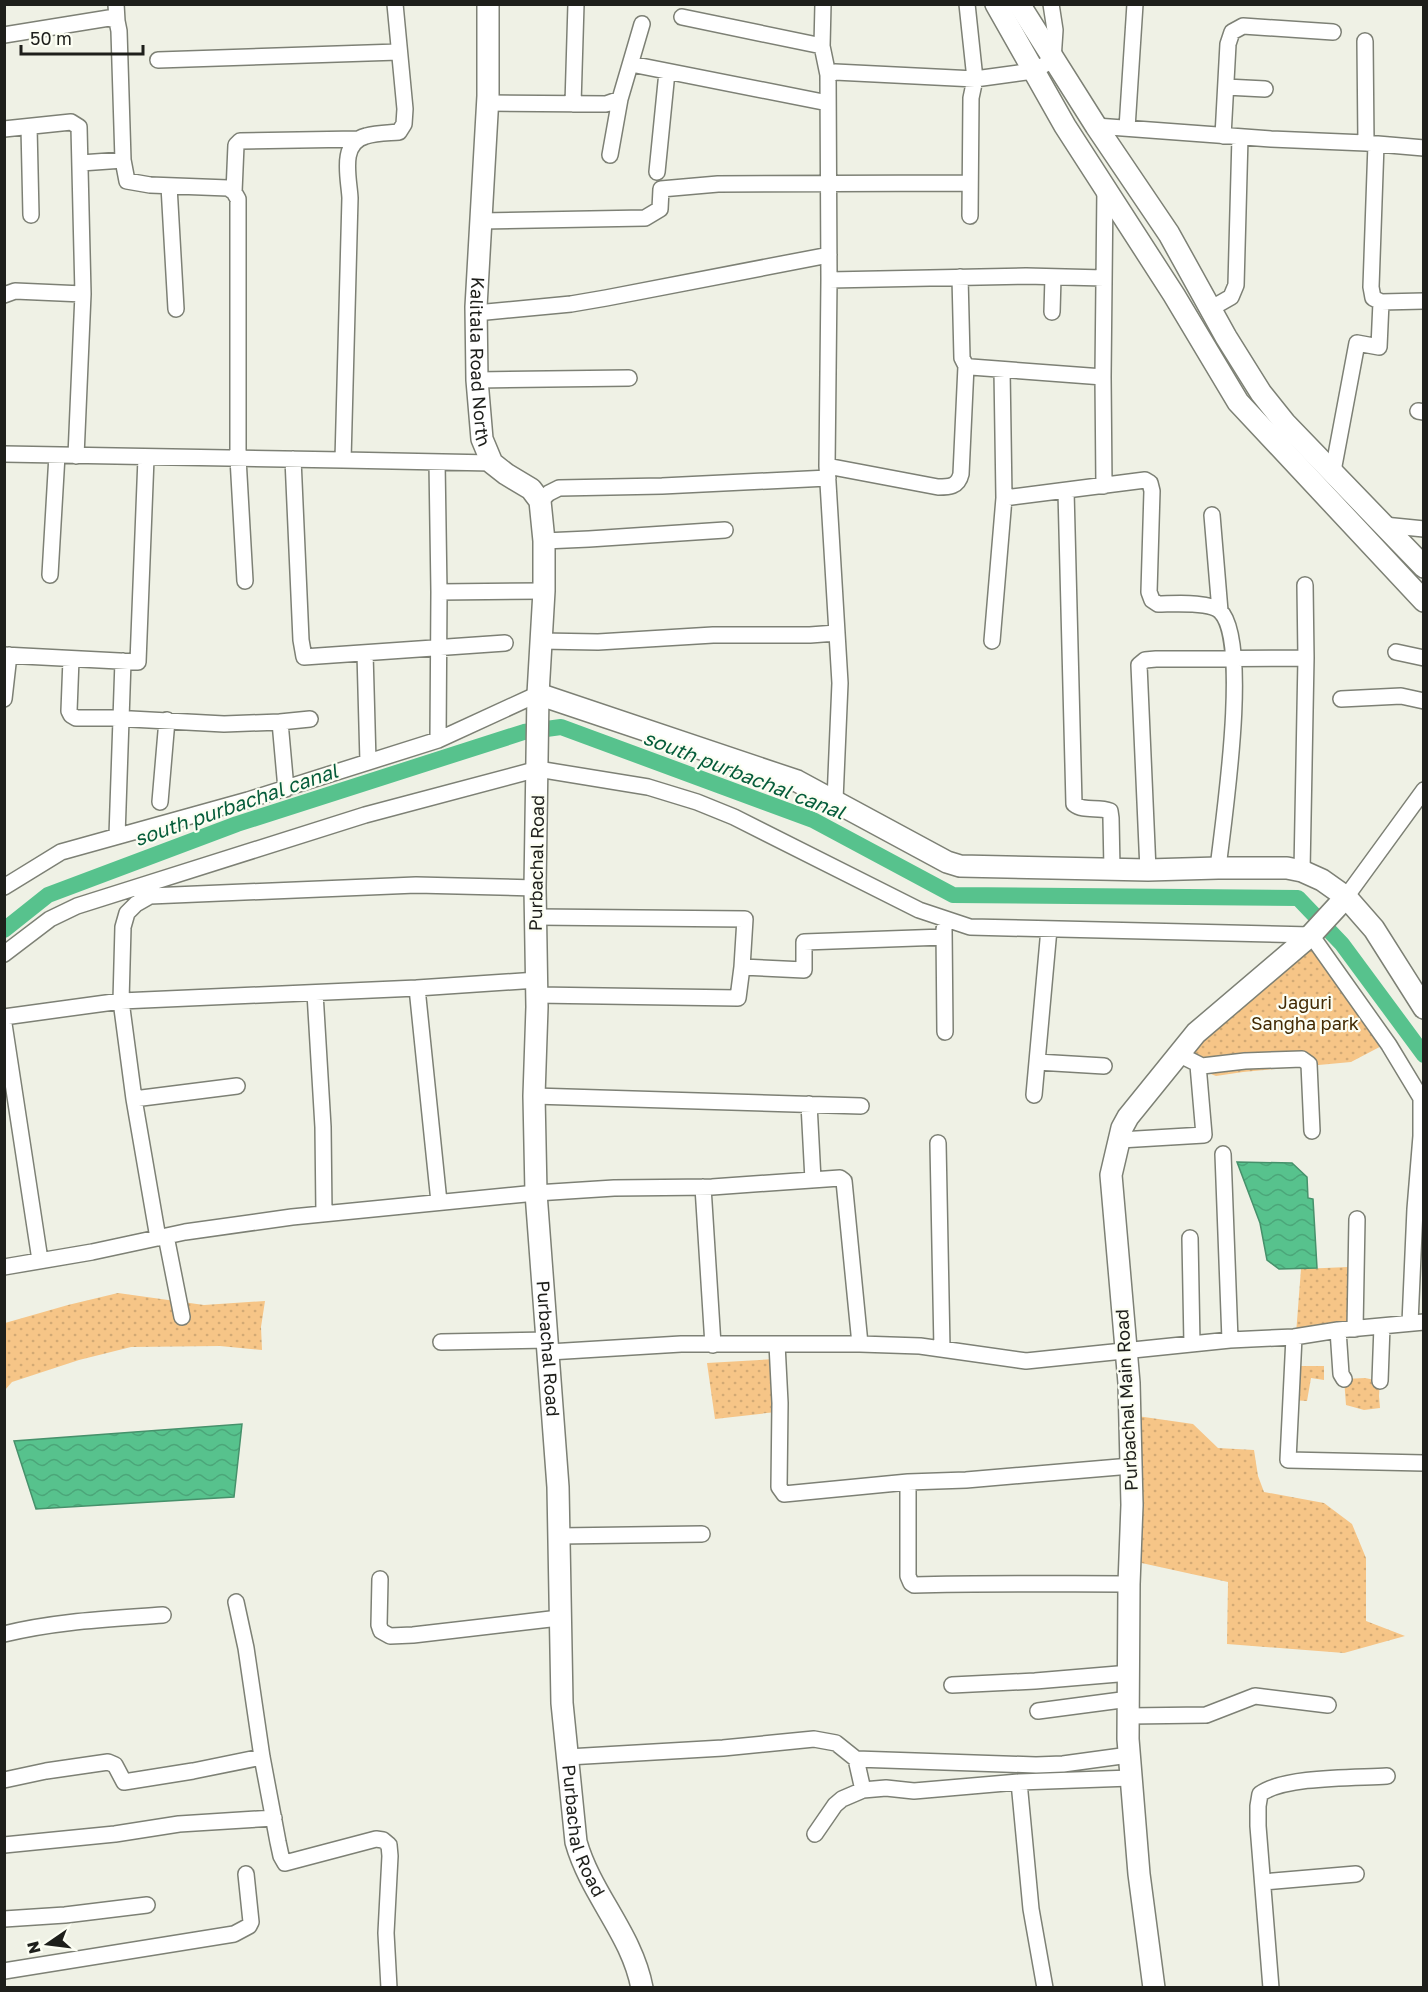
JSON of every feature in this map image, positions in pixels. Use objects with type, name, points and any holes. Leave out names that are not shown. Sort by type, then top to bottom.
[{"type":"street","points":[[116,4],[123,160],[127,181],[169,186],[228,188],[238,199],[238,458],[245,581]]},
{"type":"street","points":[[343,460],[350,198],[347,158],[350,147],[358,139],[367,135],[399,132],[404,124],[405,109],[395,4]]},
{"type":"street","name":"Kalitala Road North","points":[[488,4],[488,103],[476,313],[477,380],[482,439],[492,463],[531,489],[540,501]]},
{"type":"street","points":[[573,104],[576,4]]},
{"type":"street","points":[[823,4],[822,46],[828,75],[827,472],[840,683],[835,800]]},
{"type":"street","points":[[968,4],[975,79],[971,98],[970,216]]},
{"type":"street","points":[[996,4],[1065,126],[1174,295],[1238,402],[1424,601]]},
{"type":"street","points":[[1019,4],[1095,126],[1168,234],[1261,393],[1285,423],[1424,567]]},
{"type":"street","points":[[1051,4],[1055,30],[1053,60]]},
{"type":"street","points":[[1127,128],[1135,4]]},
{"type":"street","points":[[682,17],[822,46]]},
{"type":"street","points":[[4,35],[109,18],[117,21]]},
{"type":"street","points":[[610,156],[620,99],[642,24]]},
{"type":"street","points":[[1223,136],[1228,44],[1232,32],[1243,27],[1333,32]]},
{"type":"street","points":[[1365,41],[1371,143],[1371,287],[1373,298],[1381,302],[1424,301]]},
{"type":"street","points":[[158,60],[398,52]]},
{"type":"street","points":[[828,75],[835,72],[975,79],[1033,71],[1053,60]]},
{"type":"street","points":[[631,64],[828,103]]},
{"type":"street","points":[[657,172],[667,72]]},
{"type":"street","points":[[1226,87],[1265,89]]},
{"type":"street","points":[[488,103],[606,104],[620,99]]},
{"type":"street","points":[[4,129],[71,122],[79,127],[83,294],[76,456]]},
{"type":"street","points":[[1095,126],[1424,148]]},
{"type":"street","points":[[29,127],[31,215]]},
{"type":"street","points":[[1210,309],[1231,297],[1236,285],[1240,137]]},
{"type":"street","points":[[234,192],[236,145],[240,141],[358,139]]},
{"type":"street","points":[[81,163],[123,160]]},
{"type":"street","points":[[481,221],[645,218],[660,209],[661,189],[718,184],[970,183]]},
{"type":"street","points":[[169,186],[176,309]]},
{"type":"street","points":[[1104,486],[1105,188]]},
{"type":"street","points":[[476,313],[595,300],[829,255]]},
{"type":"street","points":[[829,280],[960,277],[1104,278]]},
{"type":"street","points":[[538,703],[544,591],[544,541],[540,501],[549,493],[559,488],[663,486],[827,472],[938,487],[956,485],[960,481],[966,366],[962,358],[960,277]]},
{"type":"street","points":[[1052,312],[1053,277]]},
{"type":"street","points":[[4,295],[15,291],[83,294]]},
{"type":"street","points":[[1333,471],[1357,343],[1379,347],[1381,302]]},
{"type":"street","points":[[966,366],[1103,377]]},
{"type":"street","points":[[992,640],[1004,498],[1002,370]]},
{"type":"street","points":[[477,380],[629,378]]},
{"type":"street","points":[[4,454],[492,463]]},
{"type":"street","points":[[50,575],[57,455]]},
{"type":"street","points":[[4,699],[7,655],[138,662],[146,458]]},
{"type":"street","points":[[293,459],[304,657],[505,643]]},
{"type":"street","points":[[436,462],[439,592],[438,740]]},
{"type":"street","points":[[1004,498],[1145,480],[1150,483],[1152,491],[1149,592],[1152,600],[1158,603],[1210,606],[1220,612],[1227,622],[1231,636],[1234,659],[1233,740],[1218,868]]},
{"type":"street","points":[[1066,491],[1074,804],[1080,808],[1102,808],[1110,811],[1112,869]]},
{"type":"street","points":[[1212,515],[1220,612]]},
{"type":"street","points":[[1384,525],[1424,529]]},
{"type":"street","points":[[544,541],[725,531]]},
{"type":"street","points":[[1302,871],[1305,585]]},
{"type":"street","points":[[439,592],[544,591]]},
{"type":"street","points":[[541,641],[598,642],[713,635],[836,633]]},
{"type":"street","points":[[1396,652],[1424,658]]},
{"type":"street","points":[[365,653],[368,762]]},
{"type":"street","points":[[1148,870],[1139,665],[1144,660],[1306,658]]},
{"type":"street","points":[[71,659],[69,711],[76,718],[121,718],[224,724],[310,719]]},
{"type":"street","points":[[117,836],[123,661]]},
{"type":"street","points":[[1341,699],[1401,696],[1424,701]]},
{"type":"street","points":[[4,887],[61,852],[286,789],[438,740],[538,703],[778,774],[835,800],[947,862],[960,866],[1148,870],[1287,868],[1302,871],[1347,895],[1374,929],[1424,1008]]},
{"type":"street","name":"Purbachal Road","points":[[538,703],[534,1096],[536,1193],[558,1487],[562,1703],[576,1842],[592,1885],[622,1933],[637,1967],[642,1988]]},
{"type":"street","points":[[160,802],[167,720]]},
{"type":"street","points":[[280,722],[286,789]]},
{"type":"street","points":[[4,954],[50,919],[77,906],[538,762],[648,787],[697,802],[734,817],[897,900],[944,920],[970,927],[1313,933],[1389,1045],[1422,1102],[1415,1209],[1417,1323],[1338,1330],[1294,1337],[1230,1340],[1026,1361],[920,1346],[860,1344],[548,1346],[441,1342]]},
{"type":"street","name":"Purbachal Main Road","points":[[1154,1988],[1138,1874],[1129,1755],[1131,1466],[1127,1351],[1111,1175],[1122,1128],[1128,1117],[1178,1054],[1205,1025],[1313,933],[1347,895],[1424,790]]},
{"type":"street","points":[[182,1317],[162,1237],[134,1099],[121,1001],[123,927],[127,913],[136,904],[150,896],[417,885],[535,888]]},
{"type":"street","points":[[4,1017],[121,1001],[417,988],[536,988],[738,998],[746,919],[536,917]]},
{"type":"street","points":[[944,920],[945,1032]]},
{"type":"street","points":[[1034,1095],[1049,929]]},
{"type":"street","points":[[742,967],[804,970],[804,942],[944,937]]},
{"type":"street","points":[[417,988],[439,1202]]},
{"type":"street","points":[[315,993],[323,1127],[324,1214]]},
{"type":"street","points":[[4,1024],[7,1061],[40,1260]]},
{"type":"street","points":[[1178,1054],[1198,1065],[1207,1066],[1245,1060],[1302,1059],[1306,1061],[1309,1064],[1312,1131]]},
{"type":"street","points":[[1037,1062],[1104,1066]]},
{"type":"street","points":[[1120,1140],[1204,1135],[1198,1065]]},
{"type":"street","points":[[134,1099],[237,1086]]},
{"type":"street","points":[[534,1096],[861,1106]]},
{"type":"street","points":[[809,1104],[813,1180]]},
{"type":"street","points":[[938,1143],[942,1349]]},
{"type":"street","points":[[1223,1154],[1230,1340]]},
{"type":"street","points":[[4,1267],[207,1229],[324,1214],[536,1193],[614,1188],[703,1187],[840,1178],[844,1181],[860,1344]]},
{"type":"street","points":[[703,1187],[713,1345]]},
{"type":"street","points":[[1355,1329],[1357,1219]]},
{"type":"street","points":[[1190,1238],[1192,1344]]},
{"type":"street","points":[[1380,1381],[1382,1326]]},
{"type":"street","points":[[1338,1330],[1341,1374],[1344,1379]]},
{"type":"street","points":[[1294,1337],[1288,1460],[1424,1463]]},
{"type":"street","points":[[777,1344],[780,1403],[779,1487],[784,1494],[908,1482],[966,1480],[1131,1466]]},
{"type":"street","points":[[908,1482],[908,1576],[910,1583],[914,1585],[999,1582],[1129,1584]]},
{"type":"street","points":[[559,1536],[702,1534]]},
{"type":"street","points":[[380,1580],[379,1625],[381,1631],[390,1636],[559,1618]]},
{"type":"street","points":[[236,1602],[246,1648],[262,1757],[281,1856],[285,1863],[376,1839],[387,1842],[390,1856],[387,1933],[389,1988]]},
{"type":"street","points":[[4,1634],[96,1620],[163,1615]]},
{"type":"street","points":[[952,1685],[1130,1673]]},
{"type":"street","points":[[1038,1711],[1129,1708],[1206,1715],[1255,1696],[1328,1705]]},
{"type":"street","points":[[568,1758],[723,1748],[814,1739],[836,1743],[856,1759],[1036,1765],[1064,1764],[1129,1755]]},
{"type":"street","points":[[4,1780],[108,1762],[114,1766],[124,1782],[262,1757]]},
{"type":"street","points":[[856,1759],[863,1790]]},
{"type":"street","points":[[1271,1988],[1258,1806],[1260,1794],[1269,1787],[1290,1782],[1387,1776]]},
{"type":"street","points":[[814,1834],[835,1805],[863,1790],[886,1788],[925,1791],[1020,1782],[1131,1778]]},
{"type":"street","points":[[1020,1782],[1031,1909],[1045,1988]]},
{"type":"street","points":[[4,1845],[115,1834],[179,1824],[274,1818]]},
{"type":"street","points":[[4,1971],[234,1934],[249,1926],[251,1922],[246,1874]]},
{"type":"street","points":[[1263,1882],[1356,1874]]},
{"type":"street","points":[[4,1919],[65,1915],[147,1905]]},
{"type":"green space","name":"Jaguri Sangha park","points":[[1312,941],[1391,1041],[1351,1062],[1216,1076],[1195,1068],[1182,1057]]},
{"type":"green space","points":[[1348,1267],[1350,1326],[1296,1334],[1301,1269]]},
{"type":"green space","points":[[118,1293],[204,1305],[265,1301],[261,1327],[262,1350],[220,1346],[131,1347],[79,1360],[12,1382],[5,1390],[5,1323]]},
{"type":"green space","points":[[775,1359],[776,1412],[715,1419],[707,1363]]},
{"type":"green space","points":[[1293,1366],[1324,1366],[1324,1380],[1311,1378],[1307,1401],[1291,1400]]},
{"type":"green space","points":[[1365,1378],[1380,1381],[1380,1408],[1364,1410],[1346,1405],[1344,1379]]},
{"type":"green space","points":[[1137,1416],[1193,1424],[1218,1448],[1254,1450],[1258,1476],[1264,1492],[1324,1503],[1352,1524],[1366,1558],[1366,1621],[1405,1636],[1344,1653],[1227,1644],[1228,1582],[1137,1562]]},
{"type":"water","points":[[1237,1162],[1292,1163],[1307,1177],[1308,1198],[1313,1199],[1317,1268],[1279,1269],[1267,1260],[1260,1223]]},
{"type":"water","points":[[242,1424],[234,1497],[36,1509],[14,1441]]},
{"type":"waterway","name":"south purbachal canal","points":[[4,930],[48,895],[237,824],[524,732],[561,727],[813,820],[953,895],[1298,898],[1342,944],[1424,1055]]}]
